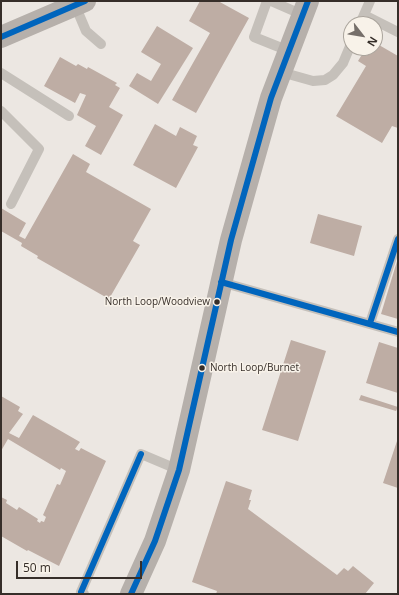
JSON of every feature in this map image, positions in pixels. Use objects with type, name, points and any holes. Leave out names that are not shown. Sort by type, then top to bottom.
[{"type":"street","points":[[1,37],[80,3]]},
{"type":"street","points":[[131,594],[155,541],[179,470],[220,282],[271,98],[306,8]]},
{"type":"lane","points":[[267,1],[254,37],[289,51]]},
{"type":"lane","points":[[271,1],[306,8]]},
{"type":"lane","points":[[363,16],[370,1]]},
{"type":"lane","points":[[80,3],[86,31],[101,44]]},
{"type":"lane","points":[[383,27],[398,32]]},
{"type":"lane","points":[[281,72],[313,81],[325,80],[333,75],[343,63],[346,56]]},
{"type":"lane","points":[[1,72],[69,116]]},
{"type":"lane","points":[[1,111],[39,149],[10,204]]},
{"type":"lane","points":[[370,323],[398,238]]},
{"type":"lane","points":[[220,282],[398,332]]},
{"type":"lane","points":[[84,594],[81,592],[141,454],[179,470]]},
{"type":"building","points":[[200,1],[218,1],[249,18],[196,113],[172,100],[210,33],[189,21]]},
{"type":"building","points":[[157,26],[193,48],[158,104],[129,86],[137,73],[151,81],[161,64],[141,52]]},
{"type":"building","points":[[383,47],[398,56],[398,128],[392,126],[382,143],[336,116],[366,66],[358,61],[361,56],[383,56]]},
{"type":"building","points":[[60,57],[76,66],[78,64],[87,69],[88,67],[117,83],[115,85],[120,88],[109,107],[123,115],[101,155],[85,146],[96,126],[77,115],[86,95],[80,93],[75,103],[44,86]]},
{"type":"building","points":[[155,124],[176,136],[180,127],[197,136],[193,145],[198,147],[176,188],[133,165]]},
{"type":"building","points":[[73,154],[90,164],[86,172],[151,209],[133,241],[140,245],[109,299],[37,258],[38,256],[21,246],[22,243],[1,231],[1,208],[26,223],[19,236],[25,239]]},
{"type":"building","points":[[318,214],[362,226],[354,256],[310,243]]},
{"type":"building","points":[[398,258],[398,319],[381,314]]},
{"type":"building","points":[[291,340],[326,351],[298,441],[262,430]]},
{"type":"building","points":[[379,342],[398,348],[398,393],[366,383]]},
{"type":"building","points":[[361,395],[398,407],[396,411],[359,400]]},
{"type":"building","points":[[1,396],[20,407],[18,411],[23,414],[9,433],[19,438],[33,415],[80,442],[75,449],[79,451],[81,448],[106,461],[59,566],[28,550],[27,551],[1,536],[1,497],[7,500],[6,503],[17,510],[19,507],[38,519],[37,521],[40,523],[41,521],[44,522],[46,517],[43,515],[57,484],[60,485],[66,471],[61,468],[60,470],[8,439],[1,451]]},
{"type":"building","points":[[398,438],[398,488],[383,483]]},
{"type":"building","points":[[226,481],[252,490],[248,509],[337,575],[344,568],[348,571],[353,566],[374,583],[365,594],[216,594],[217,591],[192,582]]},
{"type":"transit line","points":[[1,37],[85,1]]},
{"type":"transit line","points":[[131,594],[155,541],[179,470],[231,240],[271,98],[308,1]]},
{"type":"transit line","points":[[370,323],[398,239]]},
{"type":"transit line","points":[[221,282],[398,332]]},
{"type":"transit line","points":[[81,592],[141,454]]},
{"type":"place","name":"North Loop/Woodview","points":[[217,302]]},
{"type":"place","name":"North Loop/Burnet","points":[[202,368]]}]
